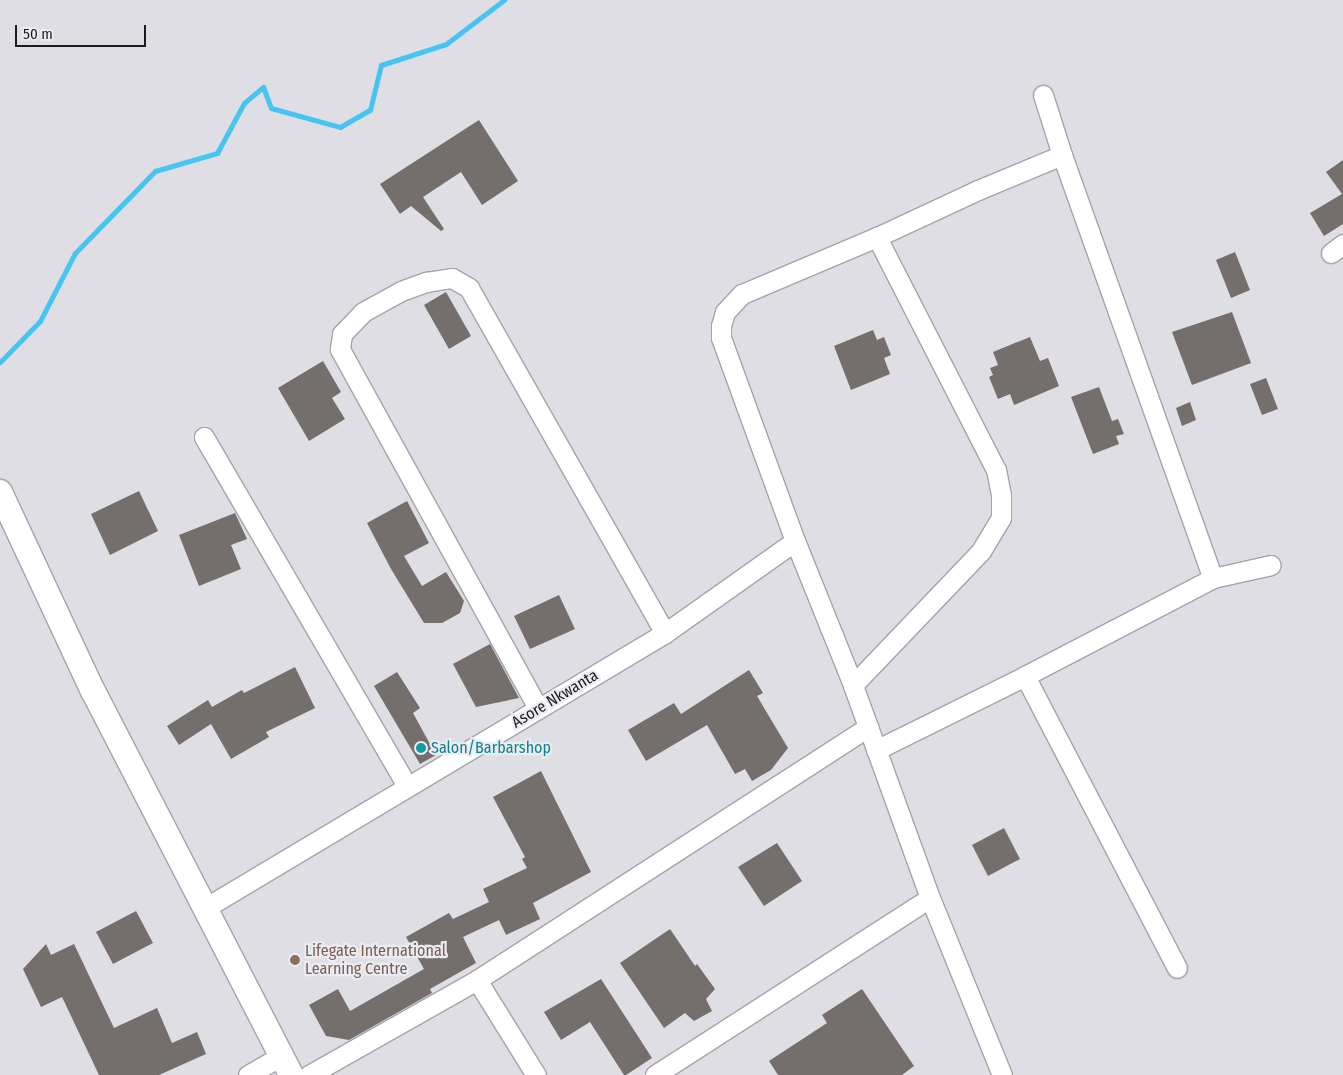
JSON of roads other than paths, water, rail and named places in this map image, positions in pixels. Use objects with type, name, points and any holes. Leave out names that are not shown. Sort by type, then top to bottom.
[{"type":"street","points":[[1043,96],[1062,155],[1214,578]]},
{"type":"street","points":[[995,1071],[930,898],[854,685],[795,541],[721,338],[720,326],[725,312],[742,294],[877,237],[978,190],[1062,155]]},
{"type":"street","points":[[854,685],[981,551],[1001,518],[1001,495],[996,470],[877,237]]},
{"type":"street","points":[[538,708],[340,349],[342,334],[364,312],[401,291],[426,282],[452,278],[469,288],[665,632]]},
{"type":"street","points":[[204,437],[408,786]]},
{"type":"street","points":[[0,492],[93,690],[286,1066],[248,1075]]},
{"type":"street","name":"Asore Nkwanta","points":[[205,908],[665,632],[795,541]]},
{"type":"street","points":[[876,750],[1025,676],[1214,578],[1271,565]]},
{"type":"street","points":[[1025,676],[1177,968]]},
{"type":"street","points":[[308,1075],[477,980],[868,727]]},
{"type":"street","points":[[655,1075],[930,898]]},
{"type":"street","points":[[477,980],[536,1075]]},
{"type":"waterway","points":[[0,362],[40,321],[75,253],[155,171],[217,153],[244,103],[263,87],[271,108],[340,127],[370,110],[381,65],[446,44],[504,0]]},
{"type":"place","name":"Salon/Barbarshop","points":[[421,748]]},
{"type":"place","name":"Lifegate International Learning Centre","points":[[295,960]]}]
